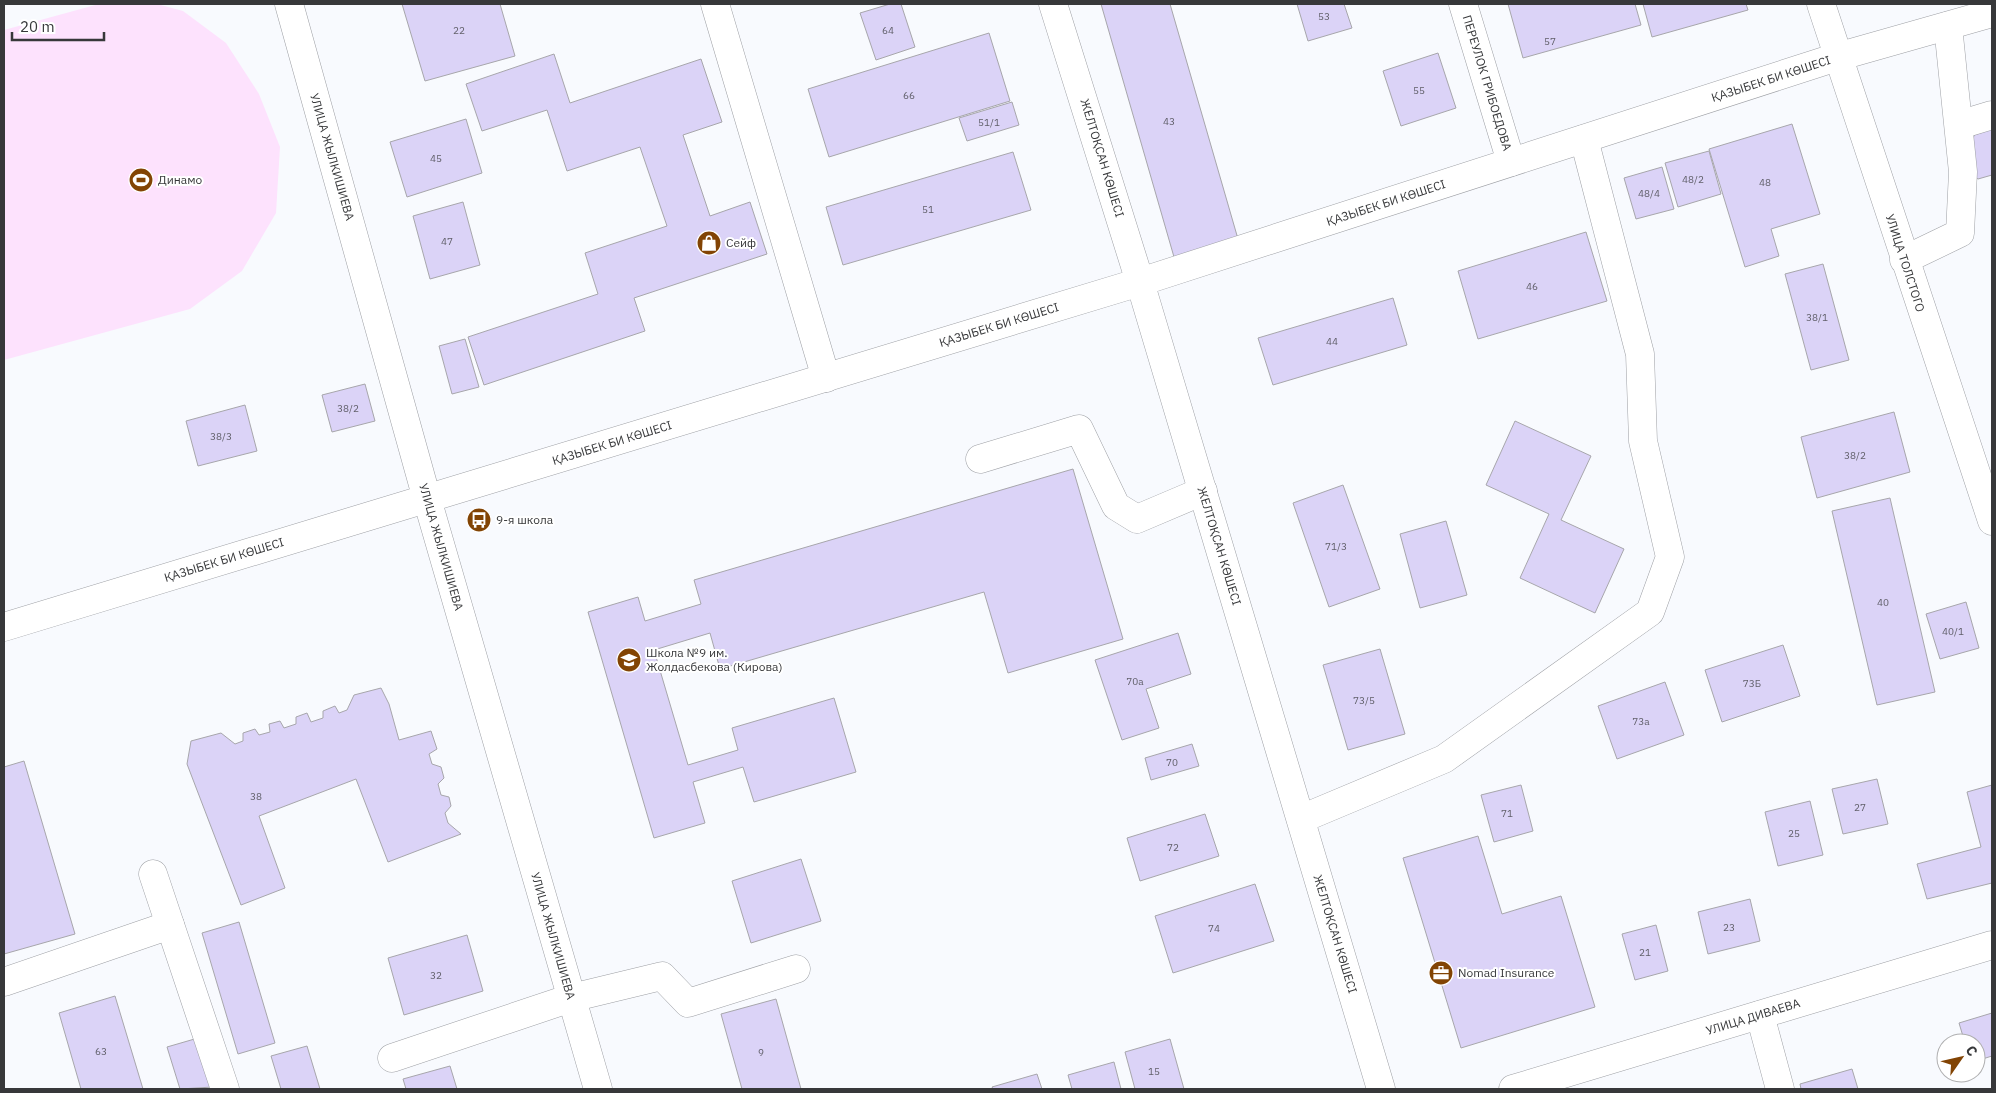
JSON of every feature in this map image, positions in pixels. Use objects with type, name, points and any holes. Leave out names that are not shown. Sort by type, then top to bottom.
[{"type":"street","name":"УЛИЦА ЖЫЛКИШИЕВА","points":[[289,4],[427,499],[598,1089]]},
{"type":"street","points":[[715,4],[826,378]]},
{"type":"street","name":"ЖЕЛТОҚСАН КӨШЕСІ","points":[[1053,4],[1140,282],[1381,1089]]},
{"type":"street","name":"ПЕРЕУЛОК ГРИБОЕДОВА","points":[[1463,4],[1512,162]]},
{"type":"street","name":"УЛИЦА ТОЛСТОГО","points":[[1821,4],[1904,260],[1992,521]]},
{"type":"street","name":"ҚАЗЫБЕК БИ КӨШЕСІ","points":[[4,627],[1140,282],[1837,57],[1992,14]]},
{"type":"street","points":[[1904,260],[1960,232],[1963,172],[1948,26]]},
{"type":"street","points":[[1959,125],[1992,115]]},
{"type":"street","points":[[1301,819],[1444,759],[1650,612],[1670,557],[1643,441],[1640,354],[1584,139]]},
{"type":"street","points":[[980,459],[1079,430],[1116,506],[1137,519],[1203,491]]},
{"type":"street","points":[[153,874],[225,1089]]},
{"type":"street","points":[[4,982],[170,925]]},
{"type":"street","name":"УЛИЦА ДИВАЕВА","points":[[1513,1089],[1992,945]]},
{"type":"street","points":[[392,1058],[571,998],[662,976],[688,1003],[796,970]]},
{"type":"street","points":[[1760,1015],[1780,1089]]},
{"type":"shaded area","name":"Динамо","points":[[99,4],[157,4],[183,11],[226,43],[259,94],[280,147],[276,213],[242,271],[190,309],[4,360],[4,30]]},
{"type":"building","points":[[402,4],[500,4],[515,56],[425,81]]},
{"type":"building","points":[[890,4],[901,4],[915,47],[876,60],[860,13]]},
{"type":"building","points":[[1101,4],[1170,4],[1238,239],[1174,257]]},
{"type":"building","points":[[1297,4],[1344,4],[1352,28],[1308,41]]},
{"type":"building","points":[[1508,4],[1635,4],[1641,25],[1523,58]]},
{"type":"building","points":[[1643,4],[1746,4],[1748,10],[1652,37]]},
{"type":"building","points":[[989,33],[1010,101],[829,157],[808,89]]},
{"type":"building","points":[[1438,53],[1456,108],[1401,126],[1383,71]]},
{"type":"building","points":[[554,54],[570,103],[701,59],[722,122],[683,135],[710,216],[750,202],[767,254],[634,298],[645,331],[484,385],[468,337],[598,294],[585,253],[667,226],[640,147],[567,171],[547,110],[482,131],[466,84]]},
{"type":"building","points":[[1012,102],[1019,125],[967,141],[959,118]]},
{"type":"building","points":[[466,119],[482,173],[407,197],[390,142]]},
{"type":"building","points":[[1792,124],[1820,214],[1771,229],[1779,256],[1745,267],[1709,149]]},
{"type":"building","points":[[1992,129],[1992,175],[1978,179],[1968,169],[1974,135]]},
{"type":"building","points":[[1709,151],[1721,194],[1678,207],[1665,163]]},
{"type":"building","points":[[1013,152],[1031,210],[843,265],[826,207]]},
{"type":"building","points":[[1662,167],[1674,209],[1636,219],[1624,178]]},
{"type":"building","points":[[463,202],[480,265],[430,279],[413,216]]},
{"type":"building","points":[[1586,232],[1607,301],[1478,339],[1458,271]]},
{"type":"building","points":[[1823,264],[1849,360],[1811,370],[1785,274]]},
{"type":"building","points":[[1393,298],[1407,345],[1273,385],[1258,338]]},
{"type":"building","points":[[465,339],[479,387],[452,394],[439,346]]},
{"type":"building","points":[[365,384],[375,421],[332,432],[322,395]]},
{"type":"building","points":[[245,405],[257,451],[198,466],[186,421]]},
{"type":"building","points":[[1894,412],[1910,472],[1817,498],[1801,437]]},
{"type":"building","points":[[1515,421],[1591,456],[1561,520],[1624,549],[1595,613],[1520,578],[1549,514],[1486,485]]},
{"type":"building","name":"Школа №9 им. Жолдасбекова (Кирова)","points":[[1073,469],[1123,639],[1008,673],[984,592],[720,669],[710,633],[654,650],[688,765],[738,750],[732,728],[834,698],[856,772],[754,802],[743,767],[693,782],[705,823],[654,838],[588,612],[638,597],[645,621],[701,604],[694,580]]},
{"type":"building","points":[[1343,485],[1380,589],[1329,607],[1293,503]]},
{"type":"building","points":[[1890,498],[1935,692],[1877,705],[1832,511]]},
{"type":"building","points":[[1446,521],[1467,595],[1420,608],[1400,534]]},
{"type":"building","points":[[1966,602],[1979,648],[1940,659],[1926,614]]},
{"type":"building","points":[[1178,633],[1191,674],[1146,689],[1159,728],[1122,740],[1095,660]]},
{"type":"building","points":[[1783,645],[1800,696],[1722,722],[1705,670]]},
{"type":"building","points":[[1380,649],[1405,734],[1348,750],[1323,665]]},
{"type":"building","points":[[1665,682],[1684,735],[1617,759],[1598,706]]},
{"type":"building","points":[[381,688],[389,704],[399,740],[431,731],[437,749],[429,754],[432,764],[441,767],[444,778],[438,784],[441,795],[449,797],[451,806],[445,813],[448,823],[461,834],[388,862],[356,779],[259,816],[285,888],[241,905],[187,764],[191,741],[221,733],[235,744],[243,741],[243,733],[255,729],[259,735],[270,732],[269,724],[280,721],[284,728],[296,724],[296,717],[307,713],[311,722],[323,718],[323,711],[335,706],[339,713],[347,710],[354,695]]},
{"type":"building","points":[[1192,744],[1199,766],[1151,780],[1145,758]]},
{"type":"building","points":[[24,761],[75,934],[4,954],[4,767]]},
{"type":"building","points":[[1877,779],[1888,824],[1843,834],[1832,789]]},
{"type":"building","points":[[1521,785],[1533,831],[1494,842],[1481,795]]},
{"type":"building","points":[[1992,785],[1992,883],[1927,899],[1917,864],[1981,847],[1967,792]]},
{"type":"building","points":[[1810,801],[1823,855],[1778,866],[1765,812]]},
{"type":"building","points":[[1205,814],[1219,856],[1140,881],[1127,838]]},
{"type":"building","points":[[1478,836],[1502,914],[1561,896],[1595,1007],[1461,1048],[1403,858]]},
{"type":"building","points":[[801,859],[821,921],[751,943],[732,881]]},
{"type":"building","points":[[1255,884],[1274,941],[1173,973],[1155,916]]},
{"type":"building","points":[[1750,899],[1760,941],[1708,954],[1698,912]]},
{"type":"building","points":[[239,922],[275,1043],[238,1054],[202,933]]},
{"type":"building","points":[[1656,925],[1668,971],[1635,980],[1622,934]]},
{"type":"building","points":[[467,935],[483,991],[404,1015],[388,958]]},
{"type":"building","points":[[115,996],[143,1089],[81,1089],[59,1013]]},
{"type":"building","points":[[776,999],[801,1089],[742,1089],[721,1014]]},
{"type":"building","points":[[1992,1013],[1992,1056],[1986,1058],[1986,1033],[1962,1033],[1959,1023]]},
{"type":"building","points":[[198,1038],[213,1087],[180,1089],[167,1047]]},
{"type":"building","points":[[1170,1039],[1184,1089],[1135,1089],[1125,1052]]},
{"type":"building","points":[[307,1046],[320,1089],[281,1089],[271,1056]]},
{"type":"building","points":[[1114,1062],[1121,1089],[1072,1089],[1068,1075]]},
{"type":"building","points":[[450,1066],[457,1089],[406,1089],[403,1079]]},
{"type":"building","points":[[1852,1069],[1858,1089],[1801,1089],[1800,1084]]},
{"type":"building","points":[[1037,1074],[1042,1089],[993,1089],[992,1087]]},
{"type":"place","name":"Динамо","points":[[141,180]]},
{"type":"place","name":"Сейф","points":[[709,243]]},
{"type":"place","name":"9-я школа","points":[[479,520]]},
{"type":"place","name":"Школа №9 им. Жолдасбекова (Кирова)","points":[[629,660]]},
{"type":"place","name":"Nomad Insurance","points":[[1441,973]]}]
